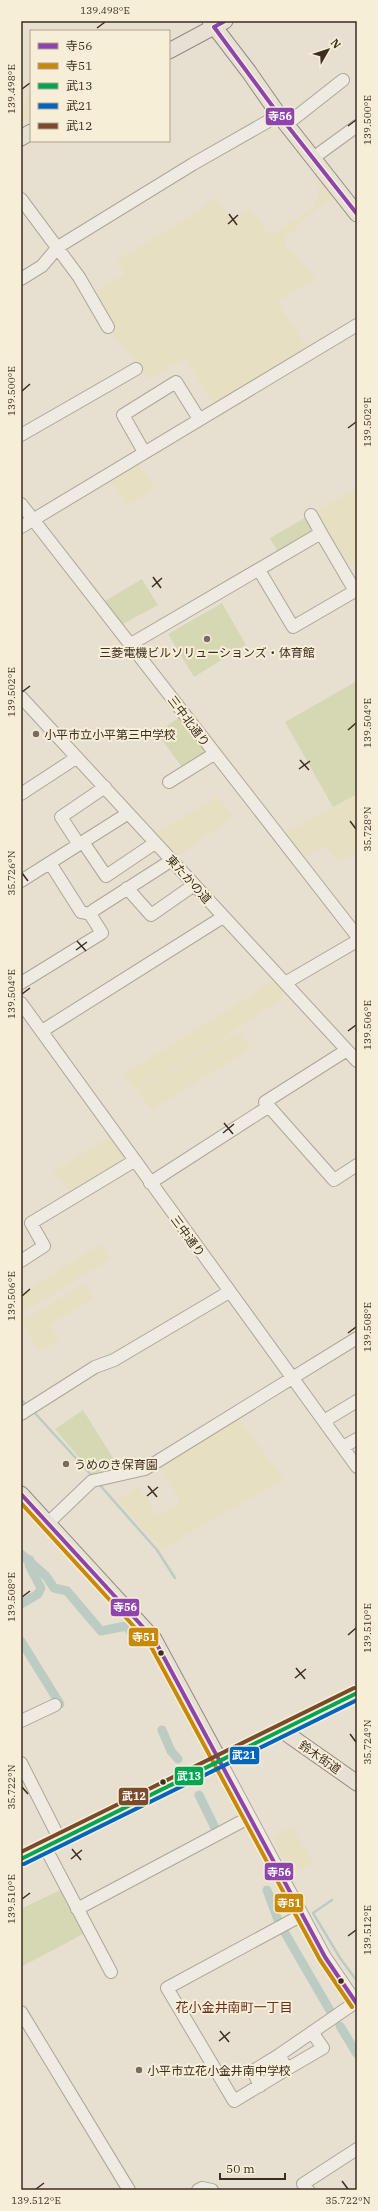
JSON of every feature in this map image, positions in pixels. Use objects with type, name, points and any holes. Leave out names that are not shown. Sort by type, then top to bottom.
[{"type":"main road","points":[[170,50],[216,23],[283,120],[357,214]]},
{"type":"main road","points":[[21,138],[30,133]]},
{"type":"main road","points":[[21,1494],[154,1639],[220,1761]]},
{"type":"main road","points":[[21,1858],[283,1731],[357,1693]]},
{"type":"main road","name":"鈴木街道","points":[[283,1731],[357,1783]]},
{"type":"street","points":[[21,279],[42,266],[58,247],[193,164],[283,120],[343,80]]},
{"type":"street","points":[[313,158],[357,126]]},
{"type":"street","points":[[21,199],[79,277],[108,327]]},
{"type":"street","points":[[21,527],[357,325]]},
{"type":"street","points":[[21,435],[136,369]]},
{"type":"street","points":[[144,452],[123,415],[176,382],[199,419]]},
{"type":"street","name":"三中北通り","points":[[21,504],[357,936]]},
{"type":"street","points":[[259,570],[293,627],[355,591],[311,515]]},
{"type":"street","points":[[131,644],[321,533]]},
{"type":"street","name":"東たかの道","points":[[21,697],[76,758],[105,787],[127,814],[172,860],[357,1061]]},
{"type":"street","points":[[169,782],[214,754]]},
{"type":"street","points":[[21,794],[76,758]]},
{"type":"street","points":[[105,787],[61,817],[106,876],[155,843]]},
{"type":"street","points":[[21,881],[127,814]]},
{"type":"street","points":[[90,914],[127,888],[172,860]]},
{"type":"street","points":[[21,984],[102,933],[90,914],[81,912],[50,864]]},
{"type":"street","points":[[127,888],[151,915],[194,885]]},
{"type":"street","points":[[42,1031],[224,917]]},
{"type":"street","points":[[285,983],[357,941]]},
{"type":"street","name":"三中通り","points":[[21,1003],[357,1467]]},
{"type":"street","points":[[347,1050],[265,1102],[334,1180],[357,1165]]},
{"type":"street","points":[[150,1183],[268,1107]]},
{"type":"street","points":[[21,1261],[44,1246],[31,1223],[134,1161]]},
{"type":"street","points":[[21,1414],[96,1367],[114,1360],[230,1292]]},
{"type":"street","points":[[48,1523],[92,1481],[145,1469],[293,1378],[355,1343]]},
{"type":"street","points":[[324,1421],[357,1401]]},
{"type":"street","points":[[343,1447],[357,1439]]},
{"type":"street","points":[[21,1721],[55,1705]]},
{"type":"street","points":[[220,1761],[325,1957],[355,1997],[312,2032],[253,2071],[260,2086]]},
{"type":"street","points":[[21,1764],[60,1840]]},
{"type":"street","points":[[77,1909],[250,1817]]},
{"type":"street","points":[[45,1847],[111,1972]]},
{"type":"street","points":[[302,1915],[167,1988],[234,2101],[323,2048],[312,2032]]},
{"type":"street","points":[[21,2012],[129,2190]]},
{"type":"street","points":[[279,2055],[287,2069]]},
{"type":"street","points":[[308,2190],[303,2184],[357,2149]]},
{"type":"street","points":[[198,2190],[202,2188],[212,2190]]},
{"type":"shaded area","points":[[30,95],[30,119],[21,124],[21,100]]},
{"type":"shaded area","points":[[319,177],[334,196],[299,223],[297,228],[285,237],[286,246],[316,278],[277,302],[309,349],[214,406],[186,358],[149,379],[112,333],[115,330],[93,292],[124,274],[117,260],[204,208],[203,205],[217,197],[231,219],[250,210],[270,235],[313,208],[320,191],[316,180]]},
{"type":"shaded area","points":[[136,462],[155,488],[127,506],[112,482],[113,477]]},
{"type":"shaded area","points":[[357,488],[357,560],[341,569],[309,515]]},
{"type":"shaded area","points":[[357,794],[357,853],[338,862],[324,846],[301,859],[282,835]]},
{"type":"shaded area","points":[[217,797],[234,816],[175,859],[152,835]]},
{"type":"shaded area","points":[[277,979],[285,986],[281,999],[229,1034],[136,1091],[123,1075]]},
{"type":"shaded area","points":[[241,1031],[251,1048],[152,1110],[137,1092],[220,1041]]},
{"type":"shaded area","points":[[113,1135],[129,1157],[72,1195],[53,1172]]},
{"type":"shaded area","points":[[100,1244],[110,1259],[21,1314],[21,1295]]},
{"type":"shaded area","points":[[81,1285],[86,1286],[93,1298],[50,1325],[60,1339],[41,1351],[37,1349],[23,1324],[24,1320]]},
{"type":"shaded area","points":[[238,1417],[284,1480],[202,1525],[162,1551],[118,1500],[139,1486],[157,1516],[180,1502],[159,1466]]},
{"type":"shaded area","points":[[292,1826],[313,1863],[291,1875],[272,1837]]},
{"type":"green space","points":[[308,516],[320,537],[282,559],[270,538]]},
{"type":"green space","points":[[142,579],[158,605],[121,625],[103,602]]},
{"type":"green space","name":"三菱電機ビルソリューションズ・体育館","points":[[222,603],[246,645],[194,677],[168,634]]},
{"type":"green space","points":[[357,681],[357,794],[333,807],[285,722]]},
{"type":"green space","points":[[181,716],[209,755],[184,770],[157,733]]},
{"type":"green space","points":[[83,1410],[117,1464],[93,1474],[55,1429]]},
{"type":"green space","points":[[62,1889],[85,1933],[21,1967],[21,1909]]},
{"type":"waterway","points":[[21,1400],[28,1406]]},
{"type":"waterway","points":[[33,1411],[93,1477]]},
{"type":"waterway","points":[[99,1484],[157,1550],[175,1578]]},
{"type":"waterway","points":[[21,1554],[46,1576],[54,1588],[67,1591],[101,1631],[126,1626],[138,1641],[141,1640]]},
{"type":"waterway","points":[[21,1604],[38,1594],[41,1588],[29,1565],[30,1560]]},
{"type":"waterway","points":[[21,1641],[60,1704]]},
{"type":"waterway","points":[[162,1730],[171,1751],[178,1759]]},
{"type":"waterway","points":[[199,1795],[216,1830]]},
{"type":"waterway","points":[[267,1890],[279,1923]]},
{"type":"waterway","points":[[332,1900],[313,1913],[340,1958],[357,1981]]},
{"type":"waterway","points":[[285,1933],[332,2014]]},
{"type":"waterway","points":[[340,2026],[357,2054]]},
{"type":"transit line","name":"寺56","points":[[225,21],[214,27],[279,115],[357,214]]},
{"type":"transit line","name":"寺56","points":[[21,1494],[154,1639],[325,1957],[357,2004]]},
{"type":"transit line","name":"寺51","points":[[21,1503],[149,1643],[320,1960],[352,2007]]},
{"type":"transit line","name":"武12","points":[[21,1852],[354,1688]]},
{"type":"transit line","name":"武13","points":[[21,1859],[357,1693]]},
{"type":"transit line","name":"武21","points":[[24,1864],[357,1700]]},
{"type":"place","name":"三菱電機ビルソリューションズ・体育館","points":[[207,639]]},
{"type":"place","name":"小平市立小平第三中学校","points":[[36,734]]},
{"type":"place","name":"うめのき保育園","points":[[66,1464]]},
{"type":"place","name":"小平市立花小金井南中学校","points":[[139,2070]]},
{"type":"district","name":"花小金井南町一丁目","points":[[234,2007]]}]
